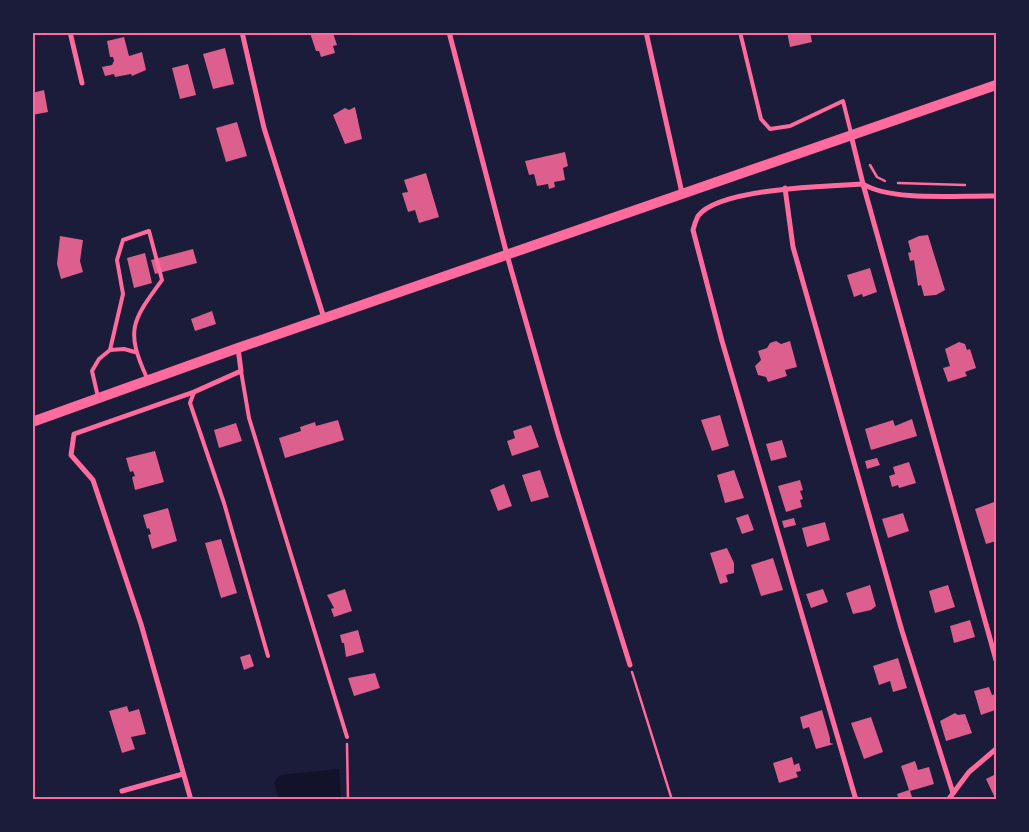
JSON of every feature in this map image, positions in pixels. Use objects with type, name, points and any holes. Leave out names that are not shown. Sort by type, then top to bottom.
[{"type":"main road","points":[[32,422],[238,348],[996,85]]},
{"type":"street","points":[[70,32],[82,83]]},
{"type":"street","points":[[242,32],[264,128],[324,319]]},
{"type":"street","points":[[449,32],[558,434],[630,666]]},
{"type":"street","points":[[646,32],[682,193]]},
{"type":"street","points":[[851,136],[996,660]]},
{"type":"street","points":[[856,800],[719,332],[693,230],[698,216],[709,207],[728,199],[785,188],[863,184],[884,193],[996,196]]},
{"type":"street","points":[[785,188],[796,256],[902,631],[953,793]]},
{"type":"street","points":[[191,800],[141,624],[94,480],[71,455],[74,434],[194,392],[241,371],[238,348]]},
{"type":"street","points":[[948,800],[969,772],[996,748]]},
{"type":"street","points":[[122,791],[183,774]]},
{"type":"lane","points":[[740,32],[761,120],[770,129],[790,126],[843,101],[851,136]]},
{"type":"lane","points":[[110,350],[123,294],[117,260],[123,240],[149,231],[162,280],[139,311],[133,331],[135,352],[148,380]]},
{"type":"lane","points":[[98,399],[92,370],[99,359],[110,350],[124,349],[135,352]]},
{"type":"lane","points":[[241,371],[249,418],[346,737]]},
{"type":"lane","points":[[194,392],[190,402],[224,503],[268,656]]},
{"type":"lane","points":[[953,793],[955,800]]},
{"type":"path","points":[[870,165],[877,177],[889,182]]},
{"type":"path","points":[[894,183],[968,186]]},
{"type":"path","points":[[630,666],[672,800]]},
{"type":"path","points":[[346,737],[348,800]]},
{"type":"shaded area","points":[[339,769],[341,799],[279,799],[274,782],[280,775]]},
{"type":"building","points":[[787,32],[810,32],[812,42],[790,47]]},
{"type":"building","points":[[310,33],[333,33],[337,45],[333,46],[335,53],[321,57],[319,51],[316,51]]},
{"type":"building","points":[[124,37],[129,56],[142,52],[146,70],[132,76],[131,74],[115,77],[114,74],[105,76],[102,67],[112,65],[114,61],[113,57],[110,57],[107,41]]},
{"type":"building","points":[[225,48],[234,84],[213,89],[203,54]]},
{"type":"building","points":[[188,64],[196,95],[180,99],[172,68]]},
{"type":"building","points":[[44,90],[48,112],[32,115],[32,93]]},
{"type":"building","points":[[355,107],[362,139],[345,144],[333,115],[345,108],[349,110]]},
{"type":"building","points":[[237,122],[247,156],[226,162],[216,128]]},
{"type":"building","points":[[565,152],[568,166],[563,168],[565,180],[554,182],[555,187],[549,189],[548,184],[537,186],[534,174],[529,175],[525,161]]},
{"type":"building","points":[[426,173],[439,217],[419,223],[415,210],[408,212],[402,193],[408,192],[404,180]]},
{"type":"building","points":[[928,235],[945,290],[936,295],[924,296],[921,285],[918,286],[914,260],[910,261],[908,253],[911,252],[908,241],[919,236]]},
{"type":"building","points":[[60,236],[83,240],[80,261],[83,272],[61,279],[57,264]]},
{"type":"building","points":[[193,249],[197,263],[155,274],[151,260]]},
{"type":"building","points":[[145,253],[152,283],[134,288],[127,258]]},
{"type":"building","points":[[870,268],[877,292],[863,297],[862,294],[854,297],[847,275]]},
{"type":"building","points":[[212,311],[216,324],[195,331],[191,319]]},
{"type":"building","points":[[776,341],[781,344],[790,341],[797,367],[785,370],[787,376],[768,382],[766,377],[758,375],[755,366],[761,360],[758,351],[767,348],[770,343]]},
{"type":"building","points":[[959,342],[965,344],[967,350],[970,349],[976,368],[965,372],[967,376],[948,382],[943,368],[950,366],[945,349]]},
{"type":"building","points":[[720,415],[729,446],[712,451],[701,420]]},
{"type":"building","points":[[912,419],[917,436],[871,450],[865,429],[893,420],[895,426]]},
{"type":"building","points":[[338,420],[344,440],[285,458],[279,438],[301,431],[300,427],[315,422],[316,426]]},
{"type":"building","points":[[236,423],[242,441],[219,448],[214,430]]},
{"type":"building","points":[[531,425],[539,447],[512,456],[507,441],[515,438],[513,431]]},
{"type":"building","points":[[782,440],[787,457],[771,461],[766,444]]},
{"type":"building","points":[[155,451],[164,482],[135,490],[132,477],[135,476],[133,471],[130,472],[126,458]]},
{"type":"building","points":[[877,458],[880,465],[867,469],[865,461]]},
{"type":"building","points":[[909,462],[916,483],[899,488],[898,485],[892,487],[889,476],[895,474],[893,467]]},
{"type":"building","points":[[540,470],[549,497],[531,502],[522,475]]},
{"type":"building","points":[[734,470],[744,498],[725,503],[717,475]]},
{"type":"building","points":[[800,480],[803,490],[800,491],[803,499],[800,500],[802,507],[786,512],[778,486]]},
{"type":"building","points":[[504,484],[512,506],[498,511],[490,490]]},
{"type":"building","points":[[994,502],[996,510],[996,541],[986,544],[975,509]]},
{"type":"building","points":[[168,508],[177,541],[152,549],[148,535],[151,534],[149,528],[147,529],[143,515]]},
{"type":"building","points":[[903,513],[909,531],[888,538],[882,519]]},
{"type":"building","points":[[748,514],[754,530],[742,534],[736,518]]},
{"type":"building","points":[[794,518],[796,525],[784,528],[782,521]]},
{"type":"building","points":[[825,522],[830,540],[807,547],[802,528]]},
{"type":"building","points":[[221,539],[237,593],[221,598],[205,543]]},
{"type":"building","points":[[727,548],[734,563],[734,573],[726,575],[728,582],[720,584],[710,553]]},
{"type":"building","points":[[773,558],[783,590],[761,596],[751,565]]},
{"type":"building","points":[[870,585],[876,606],[871,610],[853,614],[846,593]]},
{"type":"building","points":[[948,585],[955,607],[935,613],[929,591]]},
{"type":"building","points":[[345,589],[352,611],[334,617],[331,609],[334,608],[327,595]]},
{"type":"building","points":[[823,589],[828,602],[811,608],[806,594]]},
{"type":"building","points":[[970,620],[975,637],[954,643],[950,626]]},
{"type":"building","points":[[358,630],[364,652],[346,657],[344,643],[342,643],[340,635]]},
{"type":"building","points":[[250,654],[254,666],[244,670],[240,657]]},
{"type":"building","points":[[898,658],[907,688],[893,692],[890,681],[879,685],[873,666]]},
{"type":"building","points":[[375,673],[380,688],[354,696],[348,678]]},
{"type":"building","points":[[989,687],[992,695],[996,694],[996,715],[995,710],[981,715],[974,691]]},
{"type":"building","points":[[127,706],[129,712],[139,709],[146,734],[131,737],[135,749],[122,753],[109,711]]},
{"type":"building","points":[[822,710],[830,743],[834,744],[816,749],[809,727],[803,729],[800,717]]},
{"type":"building","points":[[955,713],[958,715],[965,714],[972,733],[946,741],[940,721]]},
{"type":"building","points":[[871,717],[883,752],[864,759],[851,723]]},
{"type":"building","points":[[792,757],[794,765],[799,763],[801,771],[796,772],[798,777],[779,783],[773,763]]},
{"type":"building","points":[[915,761],[918,770],[929,767],[934,784],[910,791],[913,800],[899,800],[897,794],[909,790],[901,766]]},
{"type":"building","points":[[996,774],[996,800],[986,779]]}]
